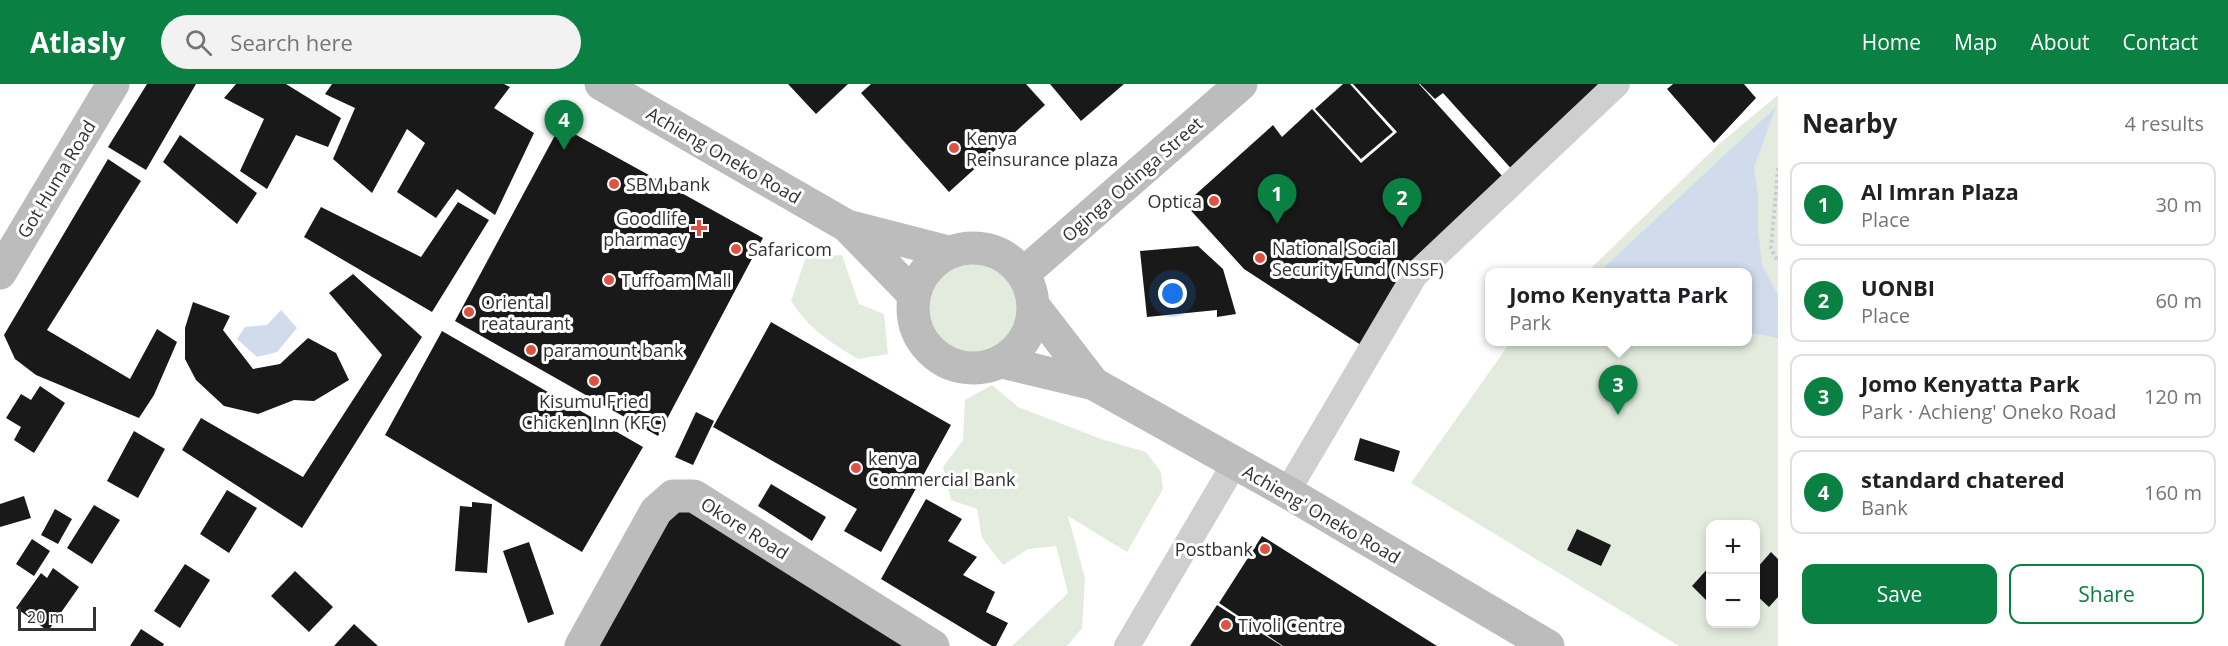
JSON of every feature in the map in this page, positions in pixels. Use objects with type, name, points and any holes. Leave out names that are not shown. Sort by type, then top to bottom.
[{"type":"main road","name":"Got Huma Road","points":[[0,273],[113,84]]},
{"type":"main road","name":"Achieng Oneko Road","points":[[601,84],[847,226],[948,252]]},
{"type":"main road","name":"Oginga Odinga Street","points":[[1017,266],[1212,84]]},
{"type":"main road","name":"Oginga Odinga Street","points":[[1017,266],[1241,84]]},
{"type":"main road","name":"Achieng Oneko Road","points":[[847,226],[914,295]]},
{"type":"main road","points":[[967,247],[986,248],[1017,266],[1033,305],[1032,322],[1015,352],[1002,362],[983,368],[963,368],[945,362],[929,349],[918,333],[913,314],[914,295],[920,277],[933,262],[948,252],[967,247]]},
{"type":"main road","name":"Achieng' Oneko Road","points":[[1033,305],[1094,384]]},
{"type":"main road","name":"Achieng' Oneko Road","points":[[1002,362],[1094,384],[1287,492],[1548,646]]},
{"type":"main road","name":"Okore Road","points":[[581,646],[656,511],[673,496],[694,496],[933,646]]},
{"type":"street","points":[[1287,492],[1415,275],[1617,84]]},
{"type":"street","points":[[1127,646],[1235,464]]},
{"type":"path","points":[[1778,168],[1771,248],[1778,262]]},
{"type":"shaded area","points":[[1778,95],[1778,646],[1679,646],[1411,483],[1508,346],[1752,346],[1752,268],[1591,268],[1719,144]]},
{"type":"shaded area","points":[[966,254],[985,255],[1006,263],[1025,290],[1027,306],[1023,325],[1011,345],[999,353],[976,361],[953,360],[932,343],[924,329],[920,313],[922,286],[940,263]]},
{"type":"shaded area","points":[[842,255],[859,304],[884,314],[888,354],[858,359],[821,334],[791,301],[806,257]]},
{"type":"shaded area","points":[[992,385],[1018,407],[1101,439],[1146,452],[1161,472],[1163,489],[1127,552],[1068,516],[1085,578],[1082,628],[1067,646],[1012,646],[1068,593],[1056,546],[1028,549],[1003,565],[982,538],[977,509],[951,500],[943,467],[963,440],[965,400]]},
{"type":"water","points":[[1776,107],[1754,167],[1762,265],[1778,295],[1778,338],[1752,333],[1752,268],[1603,268]]},
{"type":"water","points":[[281,310],[297,328],[277,352],[257,357],[237,339],[245,327],[267,325]]},
{"type":"building","points":[[147,84],[196,84],[146,170],[108,147]]},
{"type":"building","points":[[236,84],[286,84],[341,118],[328,147],[296,135],[267,189],[240,171],[264,119],[224,98]]},
{"type":"building","points":[[332,84],[504,84],[510,87],[494,108],[534,133],[495,215],[457,189],[436,218],[397,192],[425,143],[407,129],[372,193],[333,159],[355,108],[325,94]]},
{"type":"building","points":[[788,84],[848,84],[816,114]]},
{"type":"building","name":"Kenya Reinsurance plaza","points":[[871,84],[1026,84],[1045,105],[949,192],[861,93]]},
{"type":"building","name":"Kenya Reinsurance plaza","points":[[1050,84],[1124,84],[1081,121]]},
{"type":"building","points":[[1343,84],[1350,84],[1393,132],[1361,159],[1315,109]]},
{"type":"building","points":[[1353,84],[1419,84],[1504,178],[1394,279],[1403,280],[1364,347],[1244,269],[1185,204],[1273,125],[1282,137],[1312,109],[1361,163],[1397,132]]},
{"type":"building","points":[[1420,84],[1606,84],[1516,174],[1443,93],[1435,99]]},
{"type":"building","points":[[1673,84],[1744,84],[1756,98],[1714,143],[1667,89]]},
{"type":"building","name":"Tuffoam Mall","points":[[560,126],[763,238],[658,436],[455,321]]},
{"type":"building","points":[[180,135],[257,193],[237,224],[163,162]]},
{"type":"building","points":[[108,159],[141,181],[47,330],[130,379],[157,329],[177,342],[154,395],[139,418],[36,375],[15,359],[4,335]]},
{"type":"building","points":[[458,202],[489,220],[432,312],[304,237],[321,207],[421,257]]},
{"type":"building","points":[[1198,246],[1223,269],[1236,314],[1217,317],[1217,310],[1147,317],[1140,251]]},
{"type":"building","points":[[353,274],[422,337],[302,528],[182,450],[201,418],[303,477],[382,355],[329,293]]},
{"type":"building","points":[[193,302],[230,316],[223,330],[253,369],[280,364],[308,338],[336,353],[349,380],[314,401],[294,400],[258,414],[224,406],[196,380],[185,359],[185,328]]},
{"type":"building","name":"kenya Commercial Bank","points":[[771,322],[951,425],[881,552],[844,531],[857,509],[713,427]]},
{"type":"building","points":[[442,331],[643,447],[582,552],[385,435]]},
{"type":"building","points":[[40,386],[65,403],[34,453],[14,440],[21,427],[6,418],[21,394],[31,400]]},
{"type":"building","points":[[696,412],[714,421],[693,465],[675,457]]},
{"type":"building","points":[[134,431],[165,449],[138,498],[107,481]]},
{"type":"building","points":[[1360,438],[1400,451],[1394,472],[1354,460]]},
{"type":"building","points":[[771,484],[826,517],[812,541],[758,506]]},
{"type":"building","points":[[227,490],[257,508],[229,553],[200,534]]},
{"type":"building","points":[[24,496],[31,518],[0,527],[0,504]]},
{"type":"building","points":[[673,496],[925,646],[584,646]]},
{"type":"building","points":[[926,499],[962,519],[948,541],[977,557],[963,575],[995,592],[986,612],[1008,623],[996,646],[992,646],[881,579]]},
{"type":"building","points":[[472,502],[492,504],[487,573],[455,571],[460,506],[472,507]]},
{"type":"building","points":[[94,505],[120,520],[92,564],[67,548]]},
{"type":"building","points":[[55,509],[72,519],[58,544],[41,535]]},
{"type":"building","points":[[1577,529],[1611,545],[1601,566],[1567,550]]},
{"type":"building","points":[[1262,536],[1437,646],[1283,646],[1219,603]]},
{"type":"building","points":[[32,539],[50,551],[34,576],[16,564]]},
{"type":"building","points":[[529,542],[554,614],[528,623],[503,551]]},
{"type":"building","points":[[1771,552],[1778,559],[1778,597],[1769,607],[1760,599],[1760,564]]},
{"type":"building","points":[[185,564],[210,580],[180,628],[154,611]]},
{"type":"building","points":[[53,568],[79,587],[48,631],[16,608],[41,573],[47,578]]},
{"type":"building","points":[[1706,570],[1706,600],[1692,586]]},
{"type":"building","points":[[295,571],[333,607],[309,632],[271,596]]},
{"type":"building","name":"Tivoli Centre","points":[[1217,605],[1282,646],[1190,646]]},
{"type":"building","points":[[354,624],[378,646],[334,646]]},
{"type":"building","points":[[141,629],[164,644],[163,646],[130,646]]},
{"type":"place","name":"Kenya Reinsurance plaza","points":[[954,148]]},
{"type":"place","name":"standard chatered","points":[[564,150]]},
{"type":"place","name":"SBM bank","points":[[614,184]]},
{"type":"place","name":"Optica","points":[[1214,201]]},
{"type":"place","name":"Al Imran Plaza","points":[[1277,224]]},
{"type":"place","name":"Goodlife pharmacy","points":[[699,228]]},
{"type":"place","name":"UONBI","points":[[1402,228]]},
{"type":"place","name":"Safaricom","points":[[736,249]]},
{"type":"place","name":"National Social Security Fund (NSSF)","points":[[1260,258]]},
{"type":"place","name":"Tuffoam Mall","points":[[609,280]]},
{"type":"place","name":"Oriental reataurant","points":[[469,312]]},
{"type":"place","name":"paramount bank","points":[[531,350]]},
{"type":"place","name":"Kisumu Fried Chicken Inn (KFC)","points":[[594,381]]},
{"type":"place","name":"Jomo Kenyatta Park","points":[[1618,415]]},
{"type":"place","name":"kenya Commercial Bank","points":[[856,468]]},
{"type":"place","name":"Postbank","points":[[1265,549]]},
{"type":"place","name":"Tivoli Centre","points":[[1226,625]]}]
